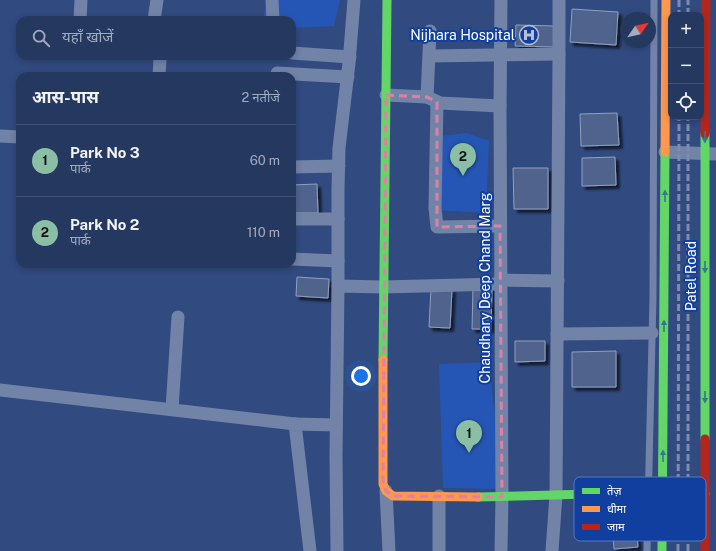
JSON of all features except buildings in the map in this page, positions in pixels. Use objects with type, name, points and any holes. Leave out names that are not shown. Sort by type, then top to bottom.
[{"type":"main road","points":[[387,0],[383,287],[383,484],[386,491],[393,496],[502,497],[574,495]]},
{"type":"main road","name":"Patel Road","points":[[663,477],[666,0]]},
{"type":"main road","name":"Patel Road","points":[[705,477],[710,154],[706,0]]},
{"type":"main road","name":"Patel Road","points":[[662,541],[662,551]]},
{"type":"street","points":[[80,16],[81,0]]},
{"type":"street","points":[[155,16],[157,0]]},
{"type":"street","points":[[272,0],[273,16]]},
{"type":"street","points":[[337,551],[336,425],[339,166],[354,0]]},
{"type":"street","name":"Chaudhary Deep Chand Marg","points":[[501,0],[501,551]]},
{"type":"street","points":[[558,0],[559,54],[556,495],[552,551],[561,551]]},
{"type":"street","points":[[430,31],[435,208],[437,227],[500,226]]},
{"type":"street","points":[[296,53],[350,57]]},
{"type":"street","points":[[430,56],[559,54]]},
{"type":"street","points":[[160,60],[160,72]]},
{"type":"street","points":[[296,74],[348,77]]},
{"type":"street","points":[[386,95],[432,99],[440,103],[500,106]]},
{"type":"street","points":[[0,136],[16,137]]},
{"type":"street","points":[[665,152],[710,154]]},
{"type":"street","points":[[296,167],[339,166]]},
{"type":"street","points":[[296,218],[338,219]]},
{"type":"street","points":[[296,259],[338,261]]},
{"type":"street","points":[[338,286],[383,287],[558,281]]},
{"type":"street","points":[[172,409],[178,317]]},
{"type":"street","points":[[557,334],[652,332]]},
{"type":"street","points":[[0,390],[295,424],[336,425]]},
{"type":"street","points":[[295,424],[310,551]]},
{"type":"street","points":[[386,491],[389,551]]},
{"type":"street","points":[[439,496],[439,551]]},
{"type":"lane","points":[[649,477],[652,332],[654,0]]},
{"type":"lane","points":[[647,541],[647,551]]},
{"type":"highlighted area","points":[[386,95],[427,97],[437,102],[437,227],[500,226],[502,497],[393,496],[386,491],[383,484]]},
{"type":"shaded area","points":[[266,0],[340,0],[334,26],[296,28],[296,16],[264,16]]},
{"type":"shaded area","points":[[467,133],[489,141],[486,213],[437,210],[441,136]]},
{"type":"shaded area","points":[[489,362],[495,418],[497,489],[443,488],[439,364]]},
{"type":"railway","points":[[679,0],[679,12]]},
{"type":"railway","points":[[688,0],[688,12]]},
{"type":"railway","points":[[678,477],[679,120]]},
{"type":"railway","points":[[688,120],[688,477]]},
{"type":"railway","points":[[678,541],[678,551]]},
{"type":"railway","points":[[688,541],[688,551]]},
{"type":"traffic: fast","points":[[383,360],[387,0]]},
{"type":"traffic: fast","points":[[705,134],[705,439]]},
{"type":"traffic: fast","points":[[663,477],[665,152]]},
{"type":"traffic: fast","points":[[478,497],[574,494]]},
{"type":"traffic: fast","points":[[662,541],[662,551]]},
{"type":"traffic: slow","points":[[665,152],[666,0]]},
{"type":"traffic: slow","points":[[383,360],[383,484],[386,491],[393,496],[478,497]]},
{"type":"traffic: jam","points":[[705,134],[706,0]]},
{"type":"traffic: jam","points":[[705,439],[705,477]]},
{"type":"traffic: jam","points":[[705,541],[705,551]]},
{"type":"place","name":"Nijhara Hospital","points":[[529,35]]},
{"type":"place","name":"Park No 2","points":[[463,176]]},
{"type":"place","name":"Park No 3","points":[[469,453]]}]
